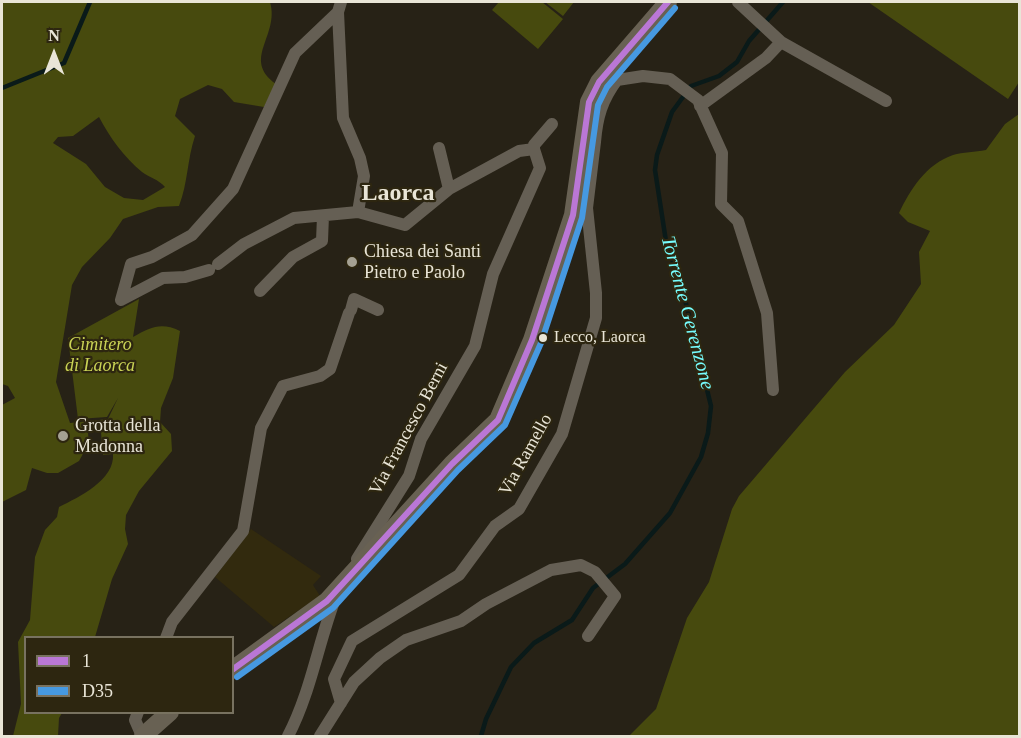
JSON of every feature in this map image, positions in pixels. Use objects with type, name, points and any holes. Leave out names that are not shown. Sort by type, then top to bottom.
[{"type":"main road","points":[[234,669],[327,601],[452,464],[492,428],[506,405],[532,340],[573,215],[589,141],[589,102],[599,82],[668,2]]},
{"type":"main road","points":[[142,736],[168,714]]},
{"type":"street","points":[[738,2],[781,42],[886,101]]},
{"type":"street","points":[[339,7],[343,118],[360,158],[364,176],[358,212]]},
{"type":"street","points":[[339,7],[295,53],[233,189],[192,235],[152,257],[131,264],[121,300],[163,278],[185,277],[214,267],[244,244],[294,218],[358,212],[405,225],[449,189],[519,151],[534,149],[534,145],[552,124]]},
{"type":"street","points":[[773,390],[767,313],[738,221],[721,204],[722,153],[699,103],[766,58],[781,42]]},
{"type":"street","name":"Via Ramello","points":[[340,703],[334,679],[352,641],[459,575],[495,526],[519,508],[562,434],[596,318],[596,293],[587,208],[589,141],[606,96],[617,80],[643,76],[670,79],[699,103]]},
{"type":"street","points":[[439,148],[449,189]]},
{"type":"street","name":"Via Francesco Berni","points":[[288,736],[302,709],[320,636],[340,588],[409,476],[421,439],[475,345],[493,274],[540,168],[534,149]]},
{"type":"street","points":[[260,291],[293,257],[322,242],[323,216]]},
{"type":"street","points":[[167,636],[172,622],[243,531],[261,429],[271,405],[283,386],[320,376],[330,369],[352,307],[378,310]]},
{"type":"street","points":[[542,565],[569,560],[581,565],[595,572],[615,596],[588,636]]},
{"type":"street","points":[[320,736],[354,682],[380,658],[406,640],[461,621],[486,604],[551,570],[581,565]]},
{"type":"street","points":[[137,714],[135,720],[142,736]]},
{"type":"shaded area","points":[[251,529],[321,576],[313,585],[320,596],[274,627],[215,577]]},
{"type":"green space","name":"Cimitero di Laorca","points":[[2,2],[270,2],[272,14],[270,26],[261,56],[266,75],[276,84],[264,107],[234,102],[222,89],[208,85],[180,99],[175,116],[195,136],[179,206],[158,207],[123,219],[110,238],[82,267],[72,285],[56,382],[70,423],[108,419],[118,398],[107,417],[78,419],[68,338],[139,299],[133,337],[162,326],[180,331],[173,378],[161,408],[160,422],[171,434],[172,451],[139,491],[126,515],[125,529],[128,544],[112,579],[95,636],[24,636],[24,714],[61,714],[58,736],[13,736],[21,704],[18,642],[30,620],[35,557],[45,530],[57,517],[59,507],[85,493],[102,480],[112,463],[113,454],[103,455],[100,421],[87,423],[89,443],[79,461],[58,473],[47,473],[32,468],[26,490],[2,502],[2,405],[15,398],[8,386],[2,384]],"holes":[[[99,117],[118,147],[142,172],[165,187],[143,200],[124,198],[105,187],[86,164],[53,143],[58,137],[73,136]]]},
{"type":"green space","points":[[499,2],[542,2],[563,19],[538,49],[492,10]]},
{"type":"green space","points":[[545,2],[574,2],[563,16]]},
{"type":"green space","points":[[868,2],[1019,2],[1019,82],[1008,99]]},
{"type":"green space","points":[[1019,114],[1019,736],[629,736],[656,709],[687,618],[709,582],[732,509],[739,496],[845,372],[894,325],[921,284],[919,252],[930,231],[908,222],[899,213],[908,196],[927,171],[943,159],[957,154],[986,150],[1005,124]]},
{"type":"waterway","points":[[2,88],[64,63],[90,2]]},
{"type":"waterway","name":"Torrente Gerenzone","points":[[481,736],[486,719],[511,667],[534,643],[572,620],[593,588],[625,564],[670,513],[701,457],[708,433],[711,406],[679,275],[667,248],[655,170],[657,155],[672,112],[691,86],[719,76],[737,62],[749,41],[783,2]]},
{"type":"transit line","name":"1","points":[[234,669],[327,601],[452,464],[498,420],[532,340],[573,215],[589,102],[599,82],[668,2]]},
{"type":"transit line","name":"D35","points":[[237,677],[333,608],[458,470],[505,425],[541,343],[582,218],[598,105],[607,87],[675,8]]},
{"type":"place","name":"Chiesa dei Santi Pietro e Paolo","points":[[352,262]]},
{"type":"place","name":"Lecco, Laorca","points":[[543,338]]},
{"type":"place","name":"Grotta della Madonna","points":[[63,436]]},
{"type":"district","name":"Laorca","points":[[398,194]]}]
